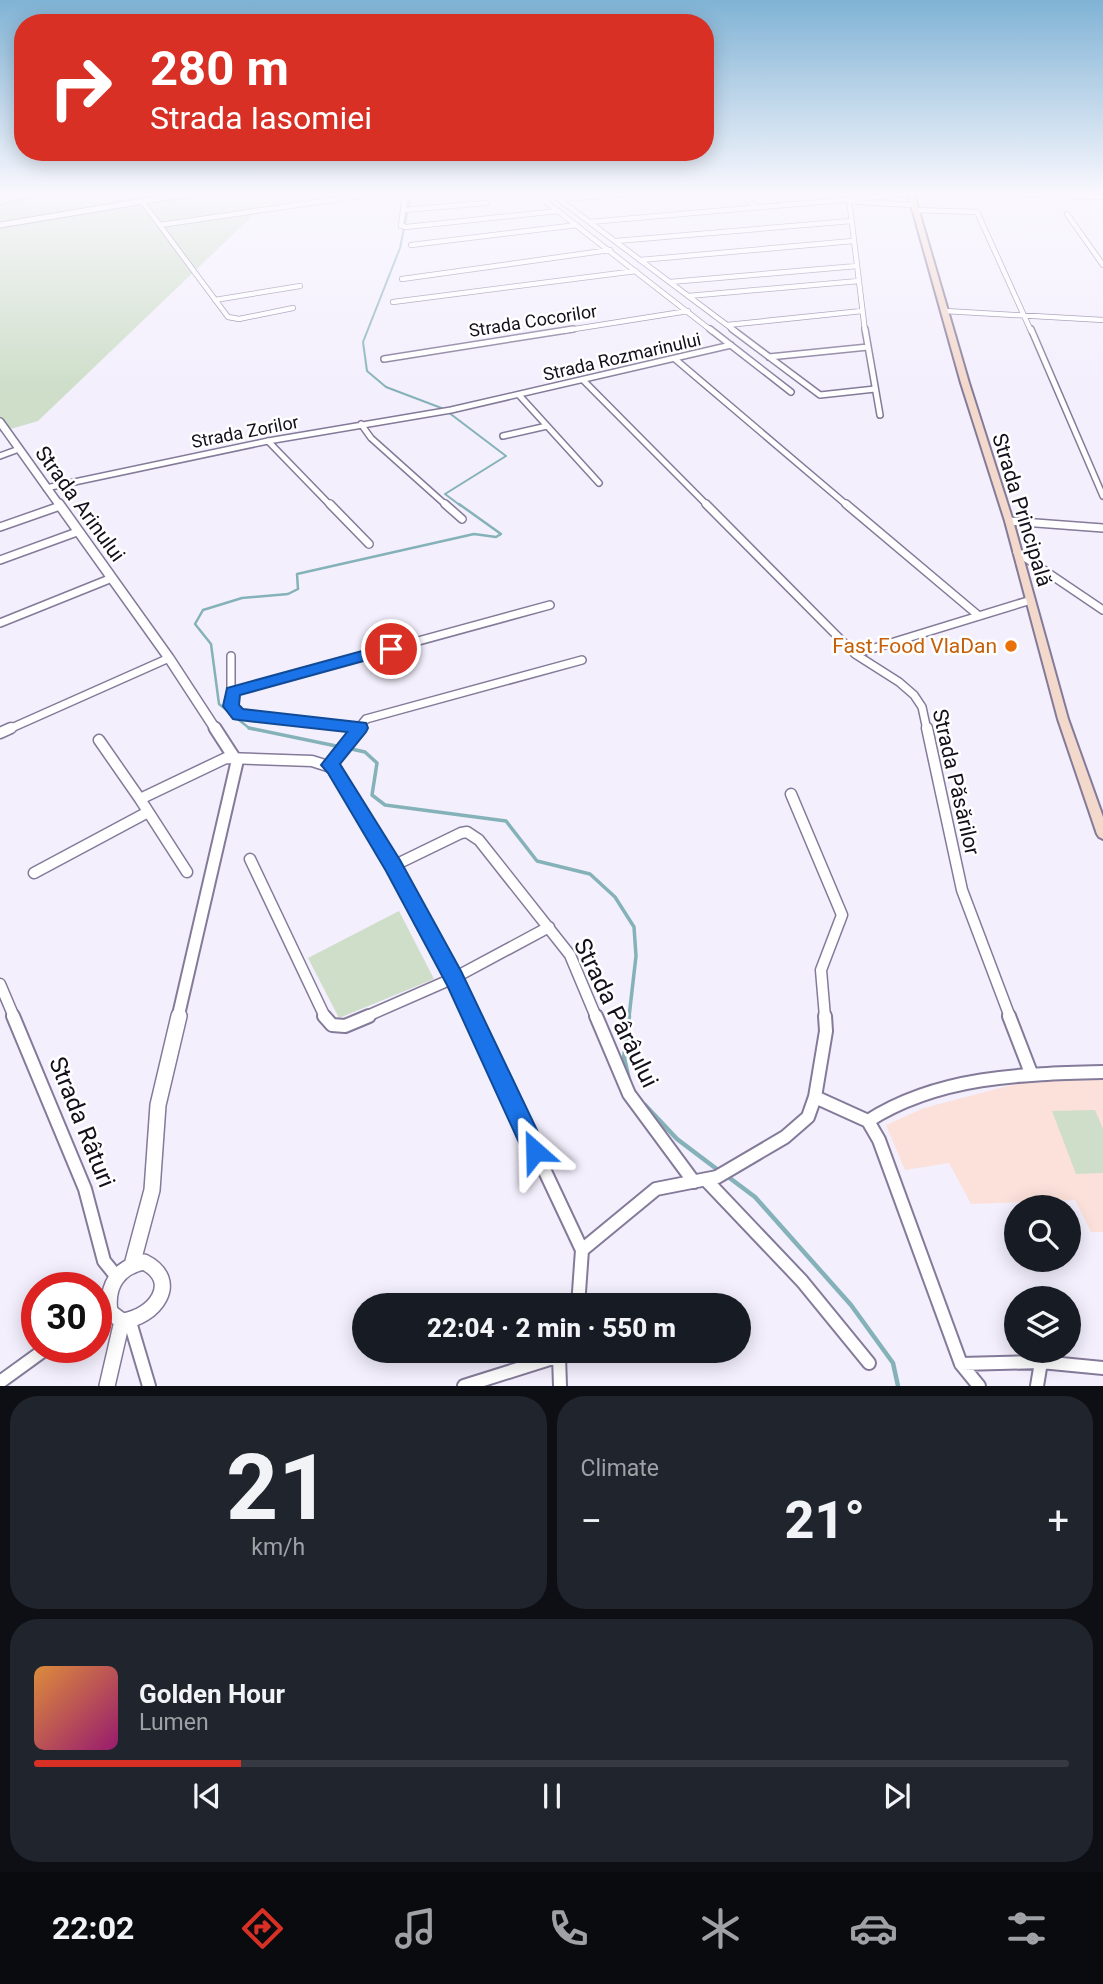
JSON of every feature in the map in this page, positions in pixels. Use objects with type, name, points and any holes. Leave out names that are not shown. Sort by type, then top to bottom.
[{"type":"main road","name":"Strada Principală","points":[[929,259],[1009,522],[1063,719],[1103,834]]},
{"type":"street","points":[[185,259],[228,317],[293,308]]},
{"type":"street","points":[[402,279],[548,259]]},
{"type":"street","points":[[621,259],[791,393]]},
{"type":"street","points":[[640,260],[655,259]]},
{"type":"street","points":[[856,259],[880,415]]},
{"type":"street","points":[[998,259],[1103,496]]},
{"type":"street","points":[[640,260],[820,395],[876,389]]},
{"type":"street","points":[[670,282],[857,266]]},
{"type":"street","points":[[393,302],[636,271]]},
{"type":"street","points":[[688,296],[859,281]]},
{"type":"street","points":[[215,300],[300,286]]},
{"type":"street","points":[[727,325],[862,311]]},
{"type":"street","points":[[945,311],[1103,320]]},
{"type":"street","name":"Strada Cocorilor","points":[[384,359],[688,312]]},
{"type":"street","name":"Strada Rozmarinului","points":[[451,410],[731,345]]},
{"type":"street","points":[[769,357],[868,346]]},
{"type":"street","points":[[675,359],[979,616]]},
{"type":"street","name":"Strada Păsărilor","points":[[583,380],[855,654],[899,682],[914,695],[922,707],[962,890],[1031,1073]]},
{"type":"street","name":"Strada Rozmarinului","points":[[519,395],[599,482]]},
{"type":"street","name":"Strada Zorilor","points":[[46,488],[268,441],[451,410]]},
{"type":"street","name":"Strada Arinului","points":[[0,422],[169,658],[236,757]]},
{"type":"street","points":[[361,424],[371,438],[462,519]]},
{"type":"street","points":[[502,436],[547,426]]},
{"type":"street","points":[[268,441],[369,544]]},
{"type":"street","points":[[0,456],[19,449]]},
{"type":"street","points":[[0,527],[60,506]]},
{"type":"street","points":[[1009,522],[1103,528]]},
{"type":"street","points":[[0,560],[77,532]]},
{"type":"street","points":[[1017,552],[1102,609]]},
{"type":"street","name":"Strada Arinului","points":[[0,623],[112,578]]},
{"type":"street","points":[[855,654],[1031,600]]},
{"type":"street","points":[[232,692],[550,605]]},
{"type":"street","points":[[231,656],[231,706],[239,714],[360,728]]},
{"type":"street","points":[[0,733],[169,658]]},
{"type":"street","points":[[329,765],[366,719],[582,660]]},
{"type":"street","points":[[99,740],[187,872]]},
{"type":"street","points":[[132,1265],[152,1190],[158,1105],[237,767],[236,757]]},
{"type":"street","points":[[139,799],[220,760],[236,757],[312,761],[334,768],[393,866],[454,978],[582,1250],[579,1293]]},
{"type":"street","points":[[582,1250],[656,1189],[706,1180],[735,1167],[792,1131],[808,1117],[815,1097],[826,1031],[821,970],[842,915],[791,794]]},
{"type":"street","points":[[34,873],[148,812]]},
{"type":"street","name":"Strada Pârâului","points":[[393,866],[467,832],[479,840],[569,954],[628,1094],[802,1281],[869,1363]]},
{"type":"street","points":[[250,859],[324,1016],[332,1025],[345,1026],[454,978],[549,927]]},
{"type":"street","name":"Strada Râturi","points":[[0,984],[85,1189],[104,1261],[117,1277]]},
{"type":"street","points":[[868,1121],[881,1111],[930,1091],[1031,1073],[1103,1072]]},
{"type":"street","points":[[815,1097],[868,1121],[879,1140],[961,1364],[979,1385]]},
{"type":"street","points":[[112,1284],[132,1265],[151,1264],[157,1268],[162,1283],[158,1300],[146,1315],[126,1322],[112,1316]]},
{"type":"street","points":[[107,1385],[126,1322]]},
{"type":"street","points":[[126,1322],[149,1385]]},
{"type":"street","points":[[0,1382],[26,1363]]},
{"type":"street","points":[[464,1385],[532,1363]]},
{"type":"street","points":[[560,1363],[560,1385]]},
{"type":"street","points":[[961,1364],[1004,1363]]},
{"type":"street","points":[[1037,1385],[1041,1363]]},
{"type":"street","points":[[1051,1363],[1103,1368]]},
{"type":"shaded area","points":[[1066,1079],[1103,1080],[1103,1232],[1091,1232],[1081,1212],[1081,1195],[1004,1195],[1004,1203],[971,1204],[949,1163],[905,1170],[886,1125],[924,1108],[1019,1083]]},
{"type":"green space","points":[[0,259],[207,259],[38,421],[0,432]]},
{"type":"green space","points":[[399,911],[434,979],[339,1018],[308,958]]},
{"type":"green space","points":[[1095,1110],[1103,1129],[1103,1173],[1076,1174],[1052,1111]]},
{"type":"waterway","points":[[396,259],[363,342],[367,371],[386,387],[444,409],[506,456],[445,494],[461,506]]},
{"type":"waterway","points":[[249,728],[219,704],[211,644],[195,624],[203,610],[242,598],[288,594],[298,589],[297,574],[474,534],[496,537],[501,534],[459,504]]},
{"type":"waterway","points":[[249,728],[341,747]]},
{"type":"waterway","points":[[249,728],[258,730]]},
{"type":"waterway","points":[[347,748],[365,752],[377,763],[372,795],[385,805],[506,821],[537,861],[590,874],[615,897],[634,927],[636,956],[629,1017]]},
{"type":"waterway","points":[[629,1016],[624,1058],[629,1080]]},
{"type":"waterway","points":[[645,1105],[677,1139],[718,1170]]},
{"type":"waterway","points":[[727,1176],[755,1197],[851,1305],[893,1363],[898,1386]]},
{"type":"place","name":"Fast Food VlaDan","points":[[1011,646]]},
{"type":"route","points":[[391,649],[232,692],[231,706],[239,714],[360,728],[329,765],[334,768],[393,866],[454,978],[535,1151]]}]
